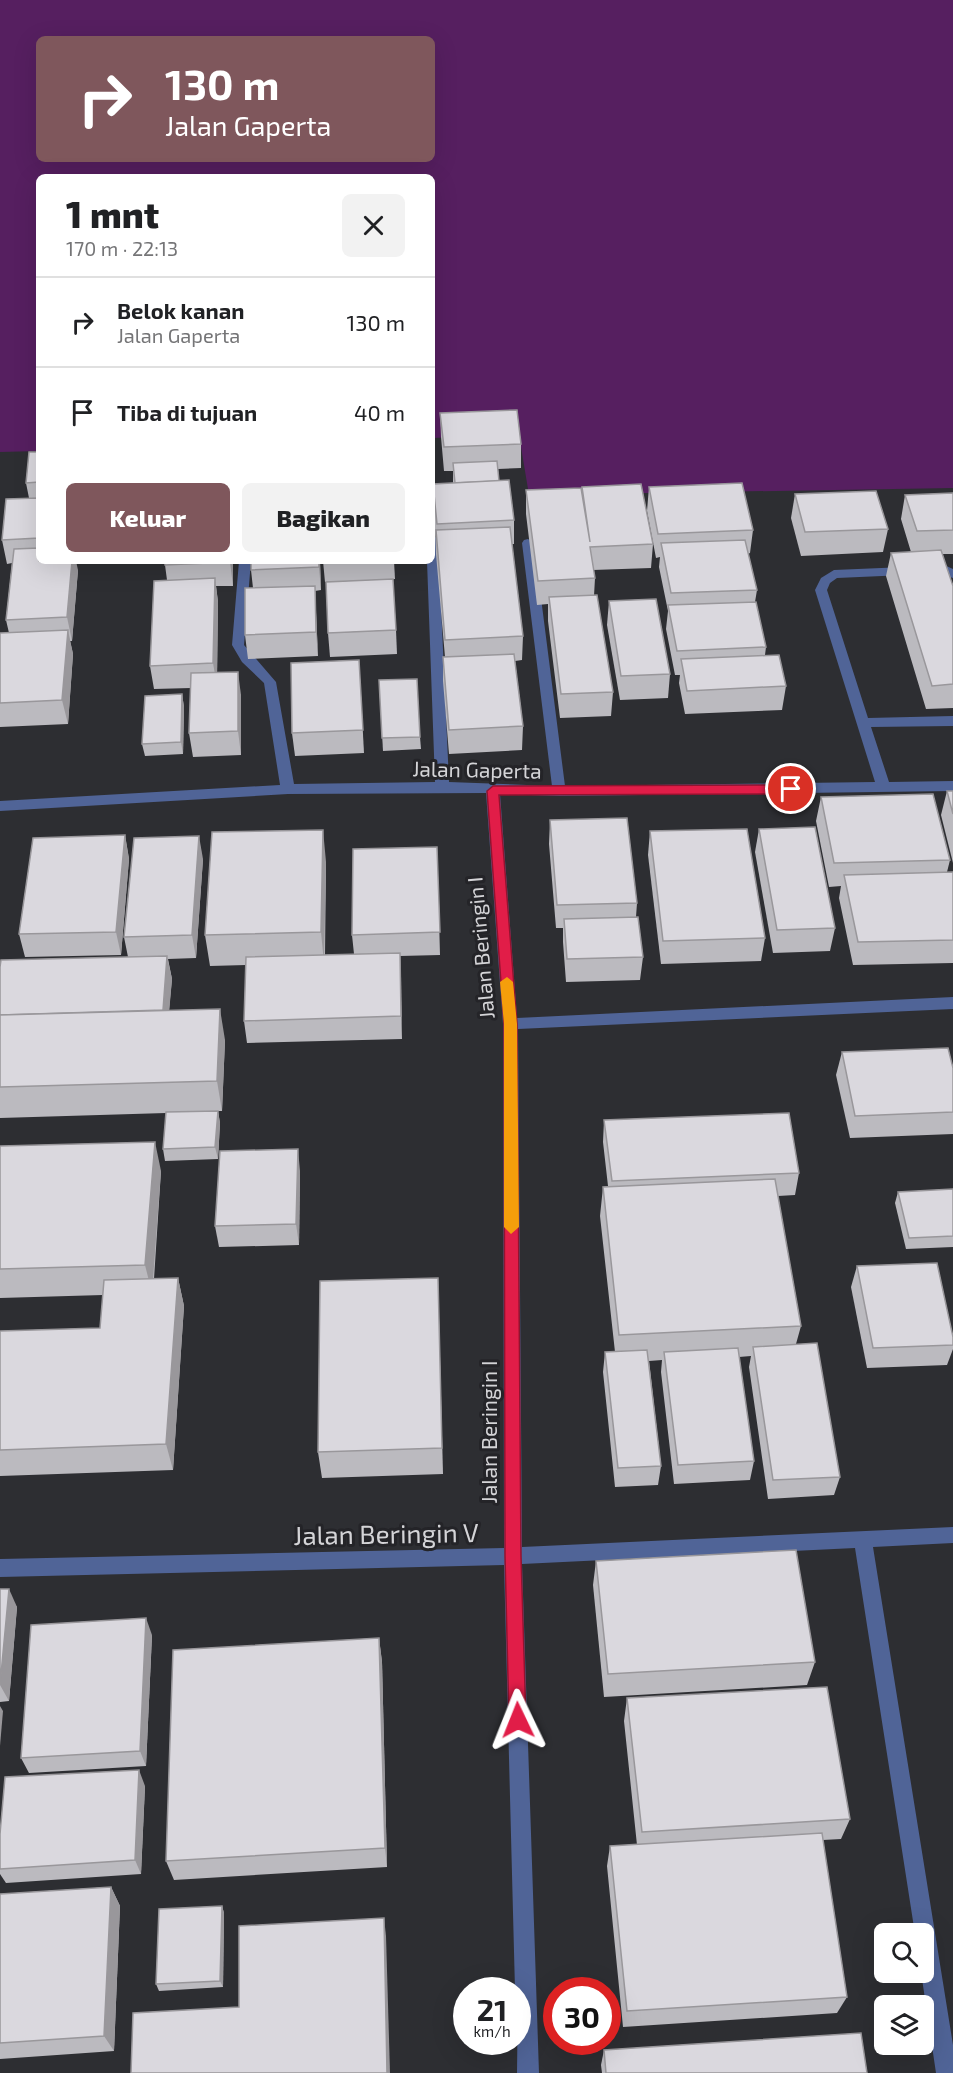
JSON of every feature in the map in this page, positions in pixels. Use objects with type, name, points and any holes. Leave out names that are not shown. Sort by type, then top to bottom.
[{"type":"street","points":[[528,543],[559,791]]},
{"type":"street","points":[[246,564],[238,645],[247,659],[270,682],[288,789]]},
{"type":"street","points":[[433,564],[442,787]]},
{"type":"street","points":[[884,788],[823,598],[822,585],[834,574],[944,569],[953,574]]},
{"type":"street","points":[[863,723],[953,721]]},
{"type":"street","name":"Jalan Gaperta","points":[[0,806],[288,789],[442,787],[493,791],[559,791],[953,786]]},
{"type":"street","name":"Jalan Beringin I","points":[[493,791],[510,1024],[513,1556],[528,2073]]},
{"type":"street","points":[[510,1024],[953,1003]]},
{"type":"street","name":"Jalan Beringin V","points":[[0,1568],[513,1556],[953,1535]]},
{"type":"street","points":[[863,1539],[947,2073]]},
{"type":"shaded area","points":[[0,0],[953,0],[953,488],[529,495],[519,435],[435,438],[435,174],[36,174],[36,451],[0,452]]},
{"type":"building","points":[[517,410],[521,444],[444,447],[440,413]]},
{"type":"building","points":[[29,452],[36,452],[36,482],[26,483]]},
{"type":"building","points":[[497,461],[499,481],[455,483],[453,463]]},
{"type":"building","points":[[509,480],[514,520],[437,524],[435,484]]},
{"type":"building","points":[[742,483],[753,530],[658,534],[649,487]]},
{"type":"building","points":[[641,484],[653,544],[590,547],[595,578],[538,581],[526,490],[581,488],[590,542],[582,487]]},
{"type":"building","points":[[876,491],[888,529],[805,532],[795,494]]},
{"type":"building","points":[[953,493],[953,530],[917,531],[905,495]]},
{"type":"building","points":[[36,498],[36,538],[2,540],[6,499]]},
{"type":"building","points":[[510,527],[523,636],[445,640],[436,530]]},
{"type":"building","points":[[745,540],[757,590],[671,593],[661,543]]},
{"type":"building","points":[[36,548],[36,564],[72,564],[67,617],[6,620],[14,549]]},
{"type":"building","points":[[941,550],[953,586],[953,684],[932,686],[891,553]]},
{"type":"building","points":[[251,564],[319,564],[319,567],[251,570]]},
{"type":"building","points":[[215,578],[213,663],[150,666],[154,581]]},
{"type":"building","points":[[393,579],[396,630],[328,633],[326,582]]},
{"type":"building","points":[[315,586],[316,632],[245,635],[245,588]]},
{"type":"building","points":[[597,595],[613,692],[561,694],[549,597]]},
{"type":"building","points":[[656,599],[670,674],[621,676],[609,601]]},
{"type":"building","points":[[756,602],[766,647],[677,651],[668,605]]},
{"type":"building","points":[[68,630],[62,700],[0,703],[0,633]]},
{"type":"building","points":[[514,654],[523,726],[449,730],[443,657]]},
{"type":"building","points":[[779,655],[786,686],[687,691],[681,659]]},
{"type":"building","points":[[359,660],[363,730],[292,733],[291,663]]},
{"type":"building","points":[[238,672],[238,731],[189,733],[191,673]]},
{"type":"building","points":[[417,679],[420,737],[382,738],[379,680]]},
{"type":"building","points":[[182,694],[181,742],[142,744],[145,696]]},
{"type":"building","points":[[947,791],[953,791],[953,814]]},
{"type":"building","points":[[933,794],[950,860],[834,863],[821,797]]},
{"type":"building","points":[[627,818],[637,903],[557,905],[550,820]]},
{"type":"building","points":[[815,827],[835,928],[777,930],[759,829]]},
{"type":"building","points":[[747,829],[765,938],[663,941],[650,831]]},
{"type":"building","points":[[323,830],[321,932],[205,935],[212,832]]},
{"type":"building","points":[[125,835],[116,932],[19,934],[33,838]]},
{"type":"building","points":[[199,836],[192,935],[124,937],[134,838]]},
{"type":"building","points":[[437,847],[440,932],[352,935],[353,849]]},
{"type":"building","points":[[953,872],[953,940],[858,942],[844,875]]},
{"type":"building","points":[[638,917],[643,957],[567,959],[564,919]]},
{"type":"building","points":[[400,953],[401,1016],[244,1021],[246,957]]},
{"type":"building","points":[[167,956],[163,1010],[0,1015],[1,960]]},
{"type":"building","points":[[220,1009],[217,1081],[0,1087],[0,1015]]},
{"type":"building","points":[[948,1048],[953,1068],[953,1112],[855,1116],[842,1052]]},
{"type":"building","points":[[218,1111],[215,1147],[163,1149],[166,1112]]},
{"type":"building","points":[[789,1113],[799,1173],[612,1181],[604,1120]]},
{"type":"building","points":[[155,1142],[145,1265],[0,1269],[0,1146]]},
{"type":"building","points":[[298,1149],[296,1224],[215,1226],[220,1151]]},
{"type":"building","points":[[775,1179],[801,1326],[619,1335],[603,1187]]},
{"type":"building","points":[[953,1189],[953,1236],[909,1238],[898,1192]]},
{"type":"building","points":[[937,1263],[953,1345],[873,1348],[857,1266]]},
{"type":"building","points":[[178,1278],[166,1444],[0,1450],[0,1331],[100,1328],[104,1280]]},
{"type":"building","points":[[438,1278],[442,1448],[318,1452],[320,1281]]},
{"type":"building","points":[[817,1343],[840,1477],[773,1480],[753,1347]]},
{"type":"building","points":[[738,1348],[754,1461],[678,1465],[664,1352]]},
{"type":"building","points":[[647,1350],[661,1466],[618,1468],[605,1352]]},
{"type":"building","points":[[796,1550],[815,1662],[608,1674],[596,1561]]},
{"type":"building","points":[[0,1589],[9,1589],[0,1685]]},
{"type":"building","points":[[146,1618],[140,1751],[21,1758],[31,1625]]},
{"type":"building","points":[[379,1638],[385,1848],[166,1861],[173,1650]]},
{"type":"building","points":[[827,1687],[850,1819],[642,1832],[627,1698]]},
{"type":"building","points":[[139,1770],[135,1860],[0,1869],[0,1834],[5,1777]]},
{"type":"building","points":[[822,1833],[847,1997],[627,2011],[610,1846]]},
{"type":"building","points":[[111,1887],[104,2036],[0,2043],[0,1894]]},
{"type":"building","points":[[222,1906],[220,1981],[156,1984],[159,1909]]},
{"type":"building","points":[[384,1918],[387,2073],[131,2073],[133,2013],[239,2007],[239,1926]]},
{"type":"building","points":[[861,2033],[867,2073],[606,2073],[604,2055],[621,2055],[621,2049]]},
{"type":"slow traffic","points":[[507,982],[510,1024],[511,1227]]},
{"type":"route","points":[[518,1720],[513,1556],[510,1024],[493,791],[791,789]]}]
